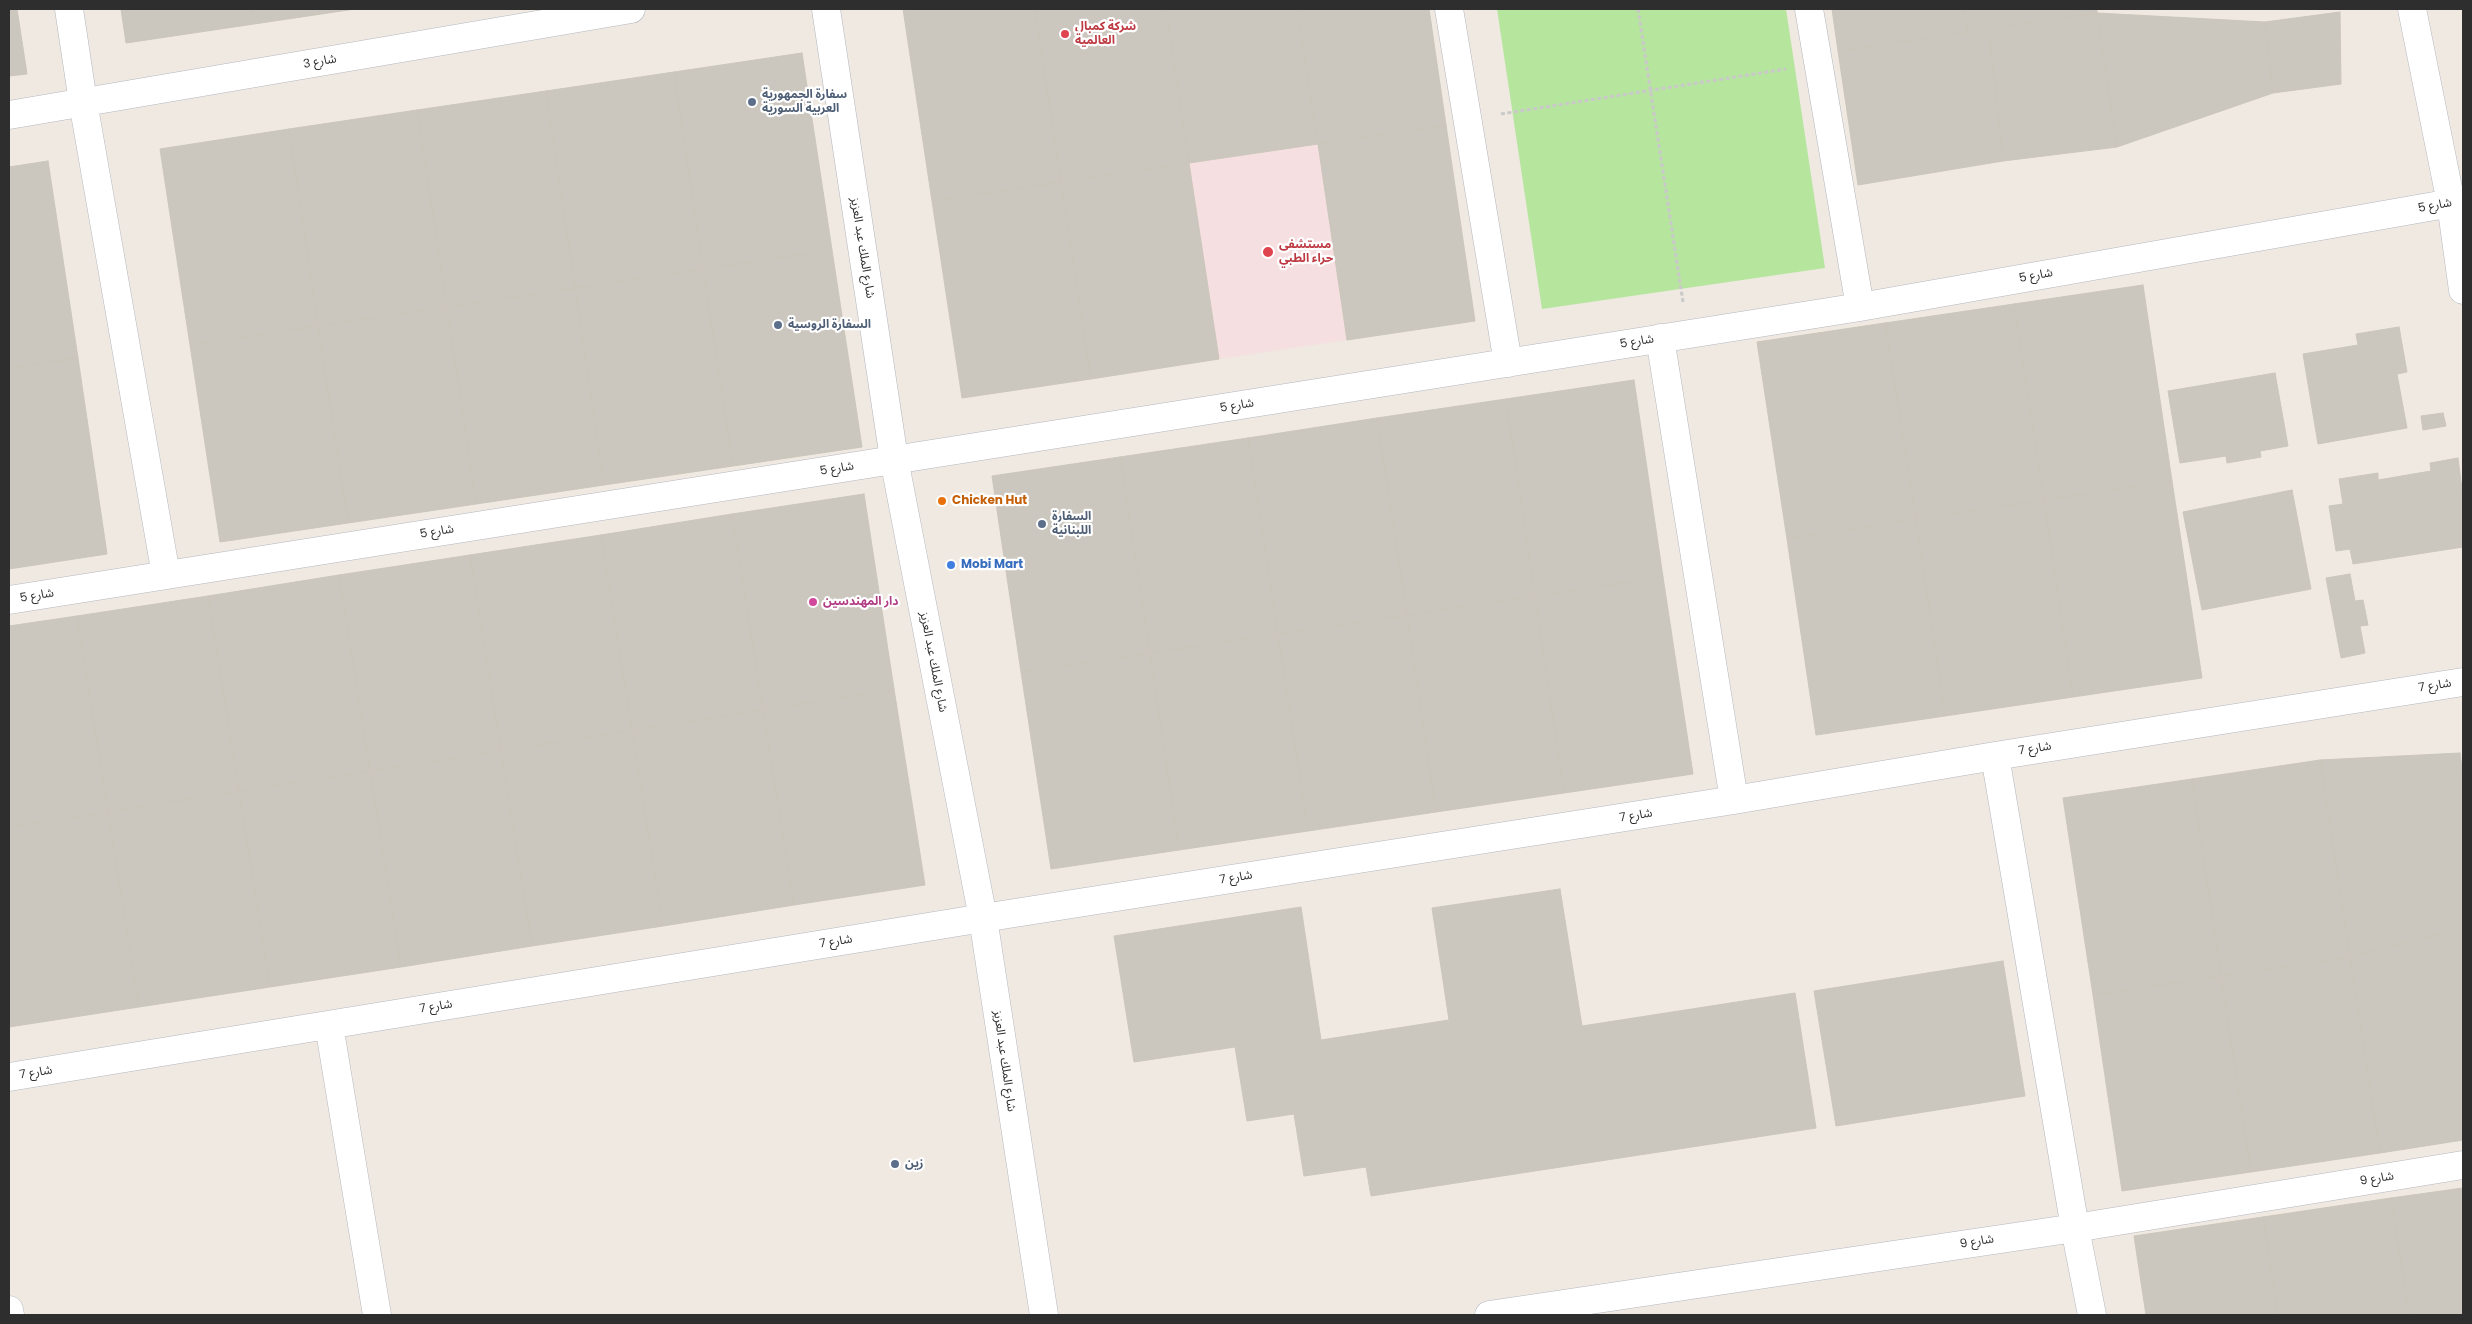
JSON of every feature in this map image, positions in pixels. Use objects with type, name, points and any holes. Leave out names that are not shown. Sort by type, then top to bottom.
[{"type":"street","points":[[69,9],[83,102],[166,575]]},
{"type":"street","name":"شارع 3","points":[[9,115],[631,9]]},
{"type":"street","name":"شارع الملك عبد العزيز","points":[[826,9],[894,459],[983,918],[1044,1315]]},
{"type":"street","points":[[1449,9],[1508,363]]},
{"type":"street","points":[[1809,9],[1860,308]]},
{"type":"street","points":[[2412,9],[2457,202],[2463,290]]},
{"type":"street","name":"شارع 5","points":[[9,600],[1660,338],[1860,308],[2457,202]]},
{"type":"street","points":[[1660,338],[1734,800]]},
{"type":"street","name":"شارع 7","points":[[9,1077],[983,918],[1734,800],[1995,756],[2463,682]]},
{"type":"street","points":[[1995,756],[2075,1228],[2092,1315]]},
{"type":"street","points":[[329,1025],[377,1315]]},
{"type":"street","name":"شارع 9","points":[[1489,1315],[2075,1228],[2463,1165]]},
{"type":"street","points":[[9,1310],[10,1315]]},
{"type":"path","points":[[1638,9],[1649,91],[1688,334]]},
{"type":"path","points":[[1468,119],[1819,64]]},
{"type":"shaded area","name":"مستشفى حراء الطبي","points":[[1318,144],[1347,340],[1219,359],[1189,163]]},
{"type":"green space","points":[[1497,9],[1786,9],[1825,268],[1542,309]]},
{"type":"building","points":[[9,9],[17,9],[27,74],[9,76]]},
{"type":"building","points":[[121,9],[252,9],[254,24],[126,43]]},
{"type":"building","points":[[252,9],[355,9],[254,24]]},
{"type":"building","points":[[903,9],[1035,9],[1061,182],[932,201]]},
{"type":"building","points":[[1035,9],[1166,9],[1189,163],[1061,182]]},
{"type":"building","points":[[1166,9],[1297,9],[1318,144],[1189,163]]},
{"type":"building","points":[[1297,9],[1429,9],[1446,125],[1318,144]]},
{"type":"building","points":[[1832,9],[1964,9],[1968,32],[1838,51]]},
{"type":"building","points":[[1964,9],[2097,9],[2097,13],[1968,32]]},
{"type":"building","points":[[2340,12],[2341,84],[2273,93],[2265,22]]},
{"type":"building","points":[[2097,13],[2265,22],[2273,93],[2117,147]]},
{"type":"building","points":[[2097,13],[2117,147],[2003,161],[1989,29]]},
{"type":"building","points":[[1989,29],[2003,161],[1858,185],[1838,51]]},
{"type":"building","points":[[802,53],[832,250],[703,269],[674,72]]},
{"type":"building","points":[[674,72],[703,269],[575,288],[546,91]]},
{"type":"building","points":[[546,91],[575,288],[447,307],[417,110]]},
{"type":"building","points":[[417,110],[447,307],[318,326],[289,129]]},
{"type":"building","points":[[1446,125],[1475,321],[1347,340],[1318,144]]},
{"type":"building","points":[[289,129],[318,326],[190,345],[160,149]]},
{"type":"building","points":[[48,161],[78,358],[9,368],[9,167]]},
{"type":"building","points":[[1189,163],[1219,359],[1091,379],[1061,182]]},
{"type":"building","points":[[1061,182],[1091,379],[962,398],[932,201]]},
{"type":"building","points":[[832,250],[862,447],[733,466],[703,269]]},
{"type":"building","points":[[703,269],[733,466],[604,485],[575,288]]},
{"type":"building","points":[[2143,285],[2172,481],[2044,500],[2014,304]]},
{"type":"building","points":[[575,288],[604,485],[476,504],[447,307]]},
{"type":"building","points":[[2014,304],[2044,500],[1916,519],[1885,323]]},
{"type":"building","points":[[447,307],[476,504],[348,523],[318,326]]},
{"type":"building","points":[[1885,323],[1916,519],[1787,539],[1757,342]]},
{"type":"building","points":[[318,326],[348,523],[220,542],[190,345]]},
{"type":"building","points":[[2399,327],[2407,372],[2397,374],[2407,428],[2318,444],[2303,354],[2358,345],[2356,334]]},
{"type":"building","points":[[78,358],[107,554],[9,569],[9,368]]},
{"type":"building","points":[[2275,373],[2288,446],[2260,451],[2261,457],[2227,463],[2226,456],[2180,463],[2168,391]]},
{"type":"building","points":[[1634,380],[1663,577],[1535,596],[1506,399]]},
{"type":"building","points":[[1506,399],[1535,596],[1407,615],[1377,418]]},
{"type":"building","points":[[2443,413],[2446,426],[2423,430],[2421,416]]},
{"type":"building","points":[[1377,418],[1407,615],[1278,634],[1248,438]]},
{"type":"building","points":[[1248,438],[1278,634],[1150,653],[1120,457]]},
{"type":"building","points":[[1120,457],[1150,653],[1021,672],[992,476]]},
{"type":"building","points":[[2458,458],[2463,497],[2463,547],[2353,564],[2350,549],[2336,551],[2329,506],[2343,504],[2339,479],[2378,473],[2378,480],[2431,471],[2430,463]]},
{"type":"building","points":[[2172,481],[2202,678],[2073,697],[2044,500]]},
{"type":"building","points":[[2292,490],[2311,589],[2202,610],[2183,512]]},
{"type":"building","name":"دار المهندسين","points":[[864,494],[894,689],[763,710],[732,514]]},
{"type":"building","points":[[2044,500],[2073,697],[1945,716],[1916,519]]},
{"type":"building","points":[[732,514],[763,710],[632,730],[601,535]]},
{"type":"building","points":[[1916,519],[1945,716],[1816,735],[1787,539]]},
{"type":"building","points":[[601,535],[632,730],[501,751],[470,555]]},
{"type":"building","points":[[470,555],[501,751],[370,771],[339,575]]},
{"type":"building","points":[[2350,574],[2355,601],[2363,600],[2368,625],[2360,626],[2365,653],[2341,658],[2326,578]]},
{"type":"building","points":[[339,575],[370,771],[239,791],[208,596]]},
{"type":"building","points":[[1663,577],[1693,774],[1564,793],[1535,596]]},
{"type":"building","points":[[208,596],[239,791],[108,812],[77,616]]},
{"type":"building","points":[[1535,596],[1564,793],[1436,812],[1407,615]]},
{"type":"building","points":[[1407,615],[1436,812],[1308,831],[1278,634]]},
{"type":"building","points":[[77,616],[108,812],[9,827],[9,626]]},
{"type":"building","points":[[1278,634],[1308,831],[1179,850],[1150,653]]},
{"type":"building","points":[[1150,653],[1179,850],[1051,869],[1021,672]]},
{"type":"building","points":[[894,689],[925,885],[794,905],[763,710]]},
{"type":"building","points":[[763,710],[794,905],[663,926],[632,730]]},
{"type":"building","points":[[632,730],[663,926],[532,946],[501,751]]},
{"type":"building","points":[[501,751],[532,946],[401,967],[370,771]]},
{"type":"building","points":[[2460,753],[2463,775],[2463,928],[2350,957],[2320,760]]},
{"type":"building","points":[[2320,760],[2350,957],[2221,976],[2192,779]]},
{"type":"building","points":[[370,771],[401,967],[270,987],[239,791]]},
{"type":"building","points":[[2192,779],[2221,976],[2093,995],[2063,798]]},
{"type":"building","points":[[239,791],[270,987],[139,1007],[108,812]]},
{"type":"building","points":[[108,812],[139,1007],[9,1027],[9,827]]},
{"type":"building","points":[[1560,889],[1582,1026],[1795,993],[1816,1128],[1371,1196],[1366,1167],[1304,1176],[1294,1114],[1247,1121],[1235,1047],[1134,1062],[1114,936],[1301,907],[1321,1040],[1449,1020],[1432,908]]},
{"type":"building","points":[[2463,928],[2463,1140],[2380,1153],[2350,957]]},
{"type":"building","points":[[2350,957],[2380,1153],[2251,1172],[2221,976]]},
{"type":"building","points":[[2003,961],[2025,1096],[1836,1126],[1814,991]]},
{"type":"building","points":[[2221,976],[2251,1172],[2122,1191],[2093,995]]},
{"type":"building","points":[[2463,1188],[2463,1315],[2409,1315],[2391,1198]]},
{"type":"building","points":[[2391,1198],[2409,1315],[2278,1315],[2263,1217]]},
{"type":"building","points":[[2263,1217],[2278,1315],[2146,1315],[2134,1236]]},
{"type":"place","name":"شركة كمبال العالمية","points":[[1065,34]]},
{"type":"place","name":"سفارة الجمهورية العربية السورية","points":[[752,102]]},
{"type":"place","name":"مستشفى حراء الطبي","points":[[1268,252]]},
{"type":"place","name":"السفارة الروسية","points":[[778,325]]},
{"type":"place","name":"Chicken Hut","points":[[942,501]]},
{"type":"place","name":"السفارة اللبنانية","points":[[1042,524]]},
{"type":"place","name":"Mobi Mart","points":[[951,565]]},
{"type":"place","name":"دار المهندسين","points":[[813,602]]},
{"type":"place","name":"زين","points":[[895,1164]]}]
